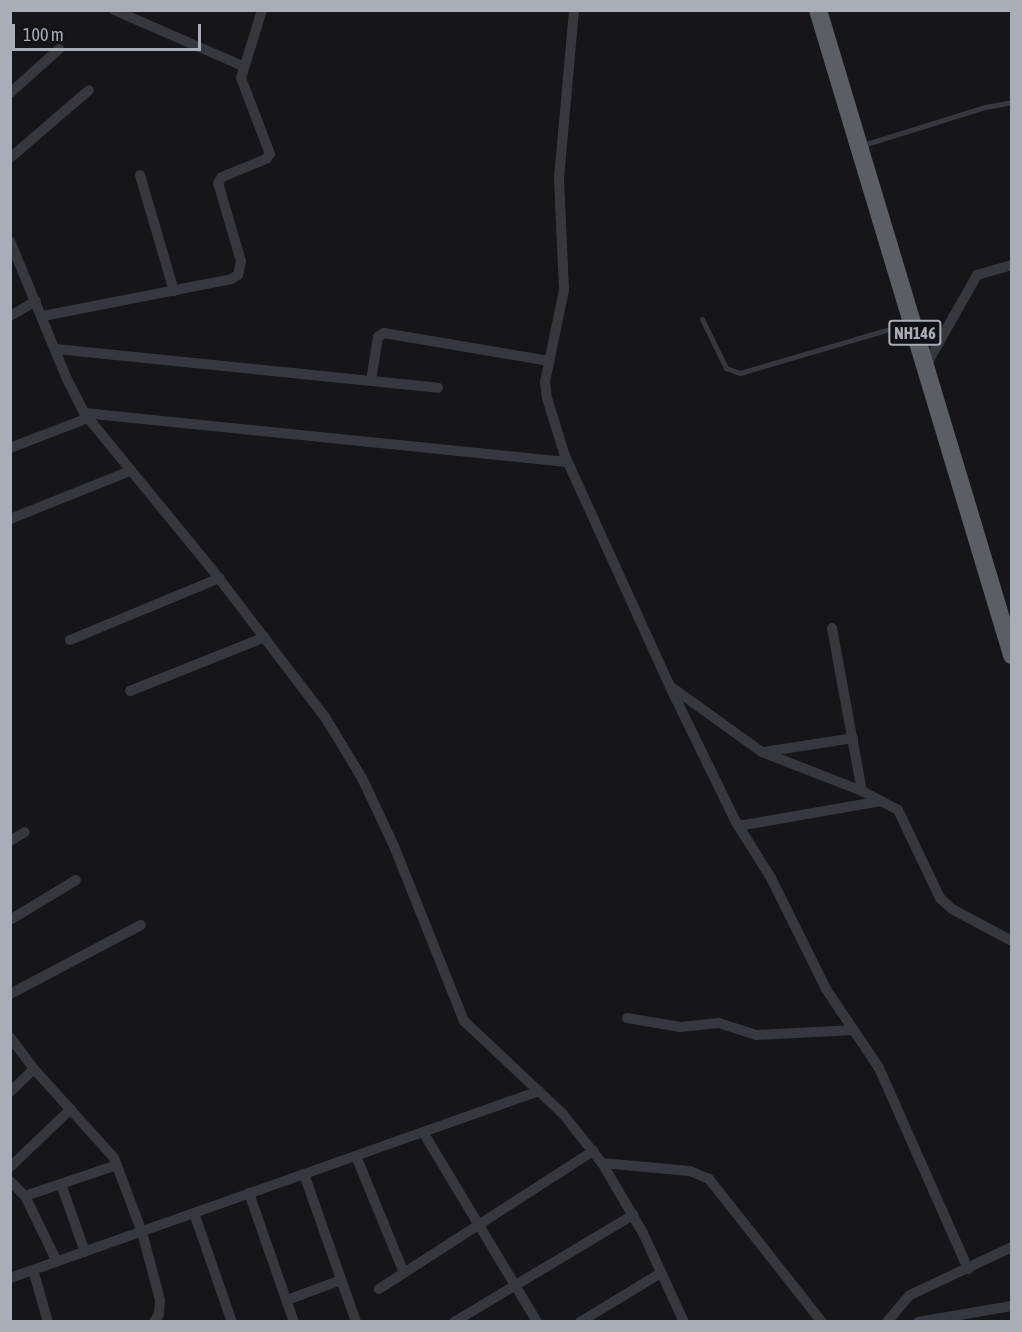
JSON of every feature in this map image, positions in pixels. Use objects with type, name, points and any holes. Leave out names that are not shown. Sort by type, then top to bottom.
[{"type":"highway","name":"NH146","points":[[818,10],[1011,655]]},
{"type":"street","points":[[114,10],[243,66]]},
{"type":"street","points":[[43,316],[231,279],[241,271],[241,261],[218,180],[265,160],[270,154],[241,80],[243,66],[262,10]]},
{"type":"street","points":[[574,10],[559,178],[564,290],[546,382],[547,398],[567,462],[670,686],[738,826],[771,878],[826,989],[879,1068],[968,1269]]},
{"type":"street","points":[[10,93],[59,49]]},
{"type":"street","points":[[10,158],[89,90]]},
{"type":"street","points":[[140,175],[174,291]]},
{"type":"street","points":[[11,241],[86,415],[220,578],[325,717],[362,778],[394,846],[464,1021],[563,1114],[602,1163],[633,1215],[684,1322]]},
{"type":"street","points":[[925,367],[977,275],[1011,265]]},
{"type":"street","points":[[10,316],[36,301]]},
{"type":"street","points":[[371,381],[378,337],[384,333],[550,361]]},
{"type":"street","points":[[56,349],[438,388]]},
{"type":"street","points":[[10,448],[86,415],[567,462]]},
{"type":"street","points":[[10,519],[130,471]]},
{"type":"street","points":[[70,640],[220,578]]},
{"type":"street","points":[[832,628],[862,791]]},
{"type":"street","points":[[130,691],[265,638]]},
{"type":"street","points":[[670,686],[762,752],[862,791],[902,814],[930,882],[940,898],[952,909],[1011,941]]},
{"type":"street","points":[[762,752],[853,738]]},
{"type":"street","points":[[738,826],[882,801]]},
{"type":"street","points":[[10,841],[25,832]]},
{"type":"street","points":[[10,920],[76,880]]},
{"type":"street","points":[[10,994],[141,925]]},
{"type":"street","points":[[627,1018],[680,1027],[719,1023],[756,1035],[854,1030]]},
{"type":"street","points":[[10,1037],[34,1069],[108,1148],[117,1165],[142,1232],[160,1300],[159,1314],[154,1322]]},
{"type":"street","points":[[10,1092],[34,1069]]},
{"type":"street","points":[[12,1276],[539,1091]]},
{"type":"street","points":[[10,1167],[71,1109]]},
{"type":"street","points":[[423,1132],[537,1322]]},
{"type":"street","points":[[379,1289],[593,1151]]},
{"type":"street","points":[[356,1156],[404,1273]]},
{"type":"street","points":[[602,1163],[690,1171],[703,1175],[714,1184],[822,1322]]},
{"type":"street","points":[[25,1196],[117,1165]]},
{"type":"street","points":[[304,1174],[356,1322]]},
{"type":"street","points":[[10,1182],[25,1196],[57,1262]]},
{"type":"street","points":[[61,1184],[85,1252]]},
{"type":"street","points":[[249,1194],[294,1322]]},
{"type":"street","points":[[194,1213],[232,1322]]},
{"type":"street","points":[[454,1322],[633,1215]]},
{"type":"street","points":[[887,1322],[910,1295],[1011,1247]]},
{"type":"street","points":[[33,1270],[48,1322]]},
{"type":"street","points":[[580,1322],[662,1273]]},
{"type":"street","points":[[287,1300],[341,1280]]},
{"type":"street","points":[[918,1322],[1011,1306]]},
{"type":"lane","points":[[860,146],[985,107],[1011,102]]},
{"type":"lane","points":[[702,318],[723,364],[730,371],[740,373],[912,323]]}]
